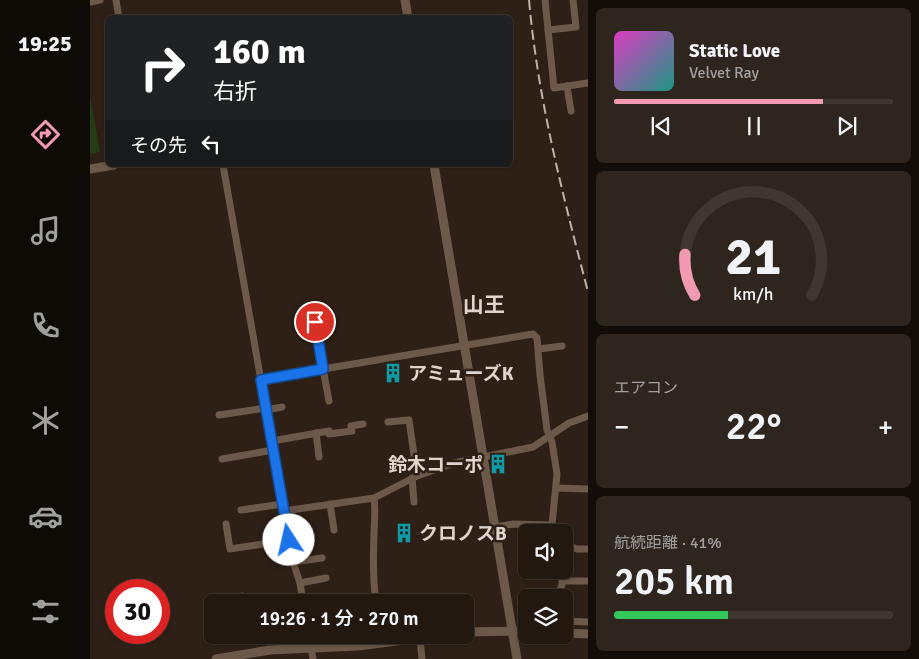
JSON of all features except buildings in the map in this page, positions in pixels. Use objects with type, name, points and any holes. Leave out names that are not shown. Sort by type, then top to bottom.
[{"type":"street","points":[[90,2],[100,0]]},
{"type":"street","points":[[116,0],[118,15]]},
{"type":"street","points":[[406,0],[408,15]]},
{"type":"street","points":[[545,0],[554,88],[588,83]]},
{"type":"street","points":[[548,30],[576,27],[574,0]]},
{"type":"street","points":[[567,86],[571,111]]},
{"type":"street","points":[[90,169],[105,166]]},
{"type":"street","points":[[222,167],[293,562],[302,594]]},
{"type":"street","points":[[434,167],[495,527],[518,614]]},
{"type":"street","points":[[315,322],[328,402]]},
{"type":"street","points":[[261,380],[534,334],[537,338],[539,349],[540,375],[547,430],[550,435],[557,474],[552,524]]},
{"type":"street","points":[[539,349],[562,346]]},
{"type":"street","points":[[220,415],[282,407]]},
{"type":"street","points":[[241,510],[330,504],[374,498],[414,477],[454,464],[529,448],[569,423],[588,416]]},
{"type":"street","points":[[388,422],[409,420],[414,477],[414,502]]},
{"type":"street","points":[[272,441],[329,431],[329,434],[352,431],[351,426],[362,424]]},
{"type":"street","points":[[316,433],[319,457]]},
{"type":"street","points":[[222,458],[273,450]]},
{"type":"street","points":[[556,488],[588,489]]},
{"type":"street","points":[[374,498],[376,513],[374,535],[375,594]]},
{"type":"street","points":[[330,504],[334,530]]},
{"type":"street","points":[[226,524],[230,549],[289,540]]},
{"type":"street","points":[[495,527],[518,524]]},
{"type":"street","points":[[573,546],[577,549],[588,549]]},
{"type":"street","points":[[293,562],[322,558]]},
{"type":"street","points":[[300,583],[326,578]]},
{"type":"street","points":[[560,589],[562,581],[588,581]]},
{"type":"street","points":[[573,621],[588,622]]},
{"type":"street","points":[[474,632],[518,629]]},
{"type":"street","points":[[573,633],[588,634]]},
{"type":"street","points":[[310,644],[313,659]]},
{"type":"street","points":[[216,659],[270,650],[341,644]]},
{"type":"street","points":[[420,644],[422,659]]},
{"type":"street","points":[[517,659],[520,644]]},
{"type":"green space","points":[[90,96],[100,152],[90,154]]},
{"type":"railway","points":[[529,0],[538,75],[552,148],[588,292]]},
{"type":"place","name":"アミューズK","points":[[393,373]]},
{"type":"place","name":"鈴木コーポ","points":[[498,464]]},
{"type":"place","name":"クロノスB","points":[[404,533]]},
{"type":"district","name":"山王","points":[[484,305]]},
{"type":"route","points":[[289,540],[261,380],[323,369],[315,322]]}]
